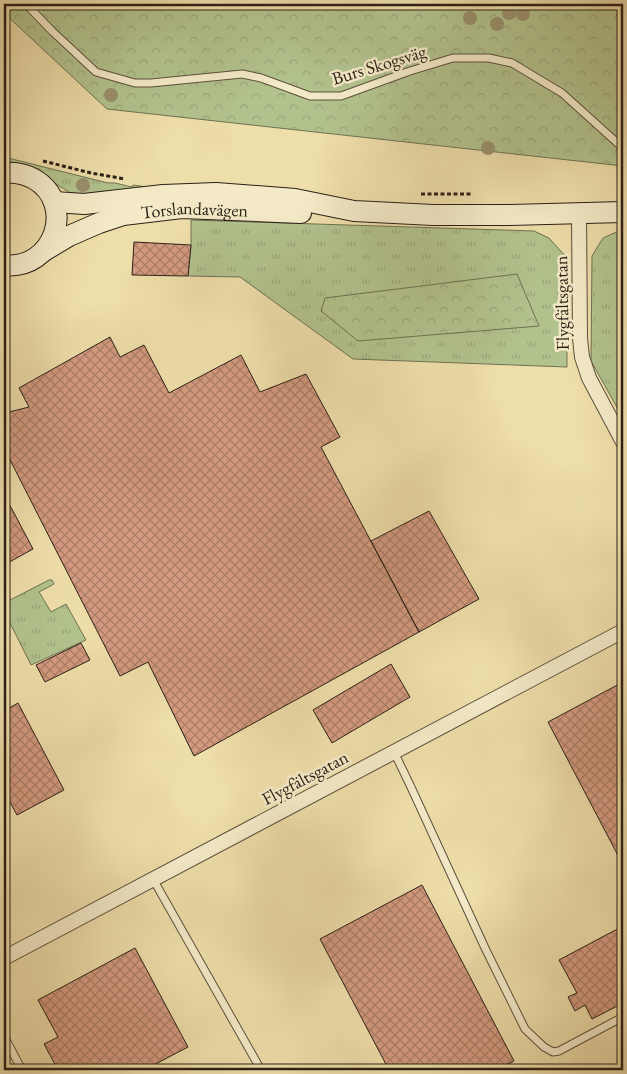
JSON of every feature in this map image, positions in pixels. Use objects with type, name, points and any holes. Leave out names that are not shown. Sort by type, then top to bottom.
[{"type":"street","points":[[4,173],[16,173],[32,178],[45,188],[54,202],[56,230],[44,251]]},
{"type":"street","name":"Torslandavägen","points":[[54,202],[84,204],[163,195],[216,194],[295,199],[354,211]]},
{"type":"street","name":"Torslandavägen","points":[[4,264],[17,265],[32,260],[69,236],[122,215],[156,210],[182,208],[324,214],[354,211],[442,215],[623,212]]},
{"type":"street","name":"Flygfältsgatan","points":[[579,213],[580,338],[582,358],[589,378],[623,442]]},
{"type":"street","name":"Flygfältsgatan","points":[[4,958],[623,630]]},
{"type":"lane","name":"Burs Skogsväg","points":[[26,4],[96,72],[135,83],[242,74],[261,78],[310,96],[341,96],[410,70],[453,58],[488,58],[512,63],[562,93],[623,148]]},
{"type":"lane","points":[[394,752],[485,948],[525,1029],[544,1047],[553,1052],[559,1051],[623,1017]]},
{"type":"lane","points":[[154,879],[261,1070]]},
{"type":"lane","points":[[4,1036],[22,1070]]},
{"type":"green space","points":[[4,4],[623,4],[623,166],[107,109],[4,13]]},
{"type":"green space","points":[[4,157],[108,183],[147,187],[145,189],[89,197],[72,194],[56,184],[39,169],[12,162],[4,163]]},
{"type":"green space","points":[[191,220],[534,231],[549,238],[567,258],[567,367],[353,359],[240,277],[188,276]]},
{"type":"green space","points":[[623,229],[623,418],[591,361],[592,256],[603,238]]},
{"type":"green space","points":[[517,274],[539,326],[358,341],[321,311],[325,298]]},
{"type":"green space","points":[[52,580],[54,584],[39,592],[51,612],[66,604],[86,640],[31,665],[4,611],[4,604]]},
{"type":"building","points":[[134,242],[191,245],[188,276],[132,275]]},
{"type":"building","points":[[110,337],[120,357],[144,345],[169,393],[241,355],[260,392],[306,374],[340,437],[321,447],[419,632],[194,756],[148,662],[120,676],[4,448],[4,412],[29,407],[19,388]]},
{"type":"building","points":[[4,494],[33,549],[4,565]]},
{"type":"building","points":[[429,511],[479,599],[419,632],[371,541]]},
{"type":"building","points":[[81,643],[90,660],[45,682],[36,665]]},
{"type":"building","points":[[391,664],[410,697],[332,743],[313,710]]},
{"type":"building","points":[[623,682],[623,865],[548,722]]},
{"type":"building","points":[[18,703],[64,790],[17,815],[4,791],[4,711]]},
{"type":"building","points":[[422,885],[514,1061],[496,1070],[389,1070],[320,939]]},
{"type":"building","points":[[623,926],[623,1003],[592,1019],[585,1005],[575,1011],[568,997],[577,993],[559,960]]},
{"type":"building","points":[[135,948],[188,1047],[144,1070],[58,1070],[44,1044],[58,1037],[38,1000]]}]
